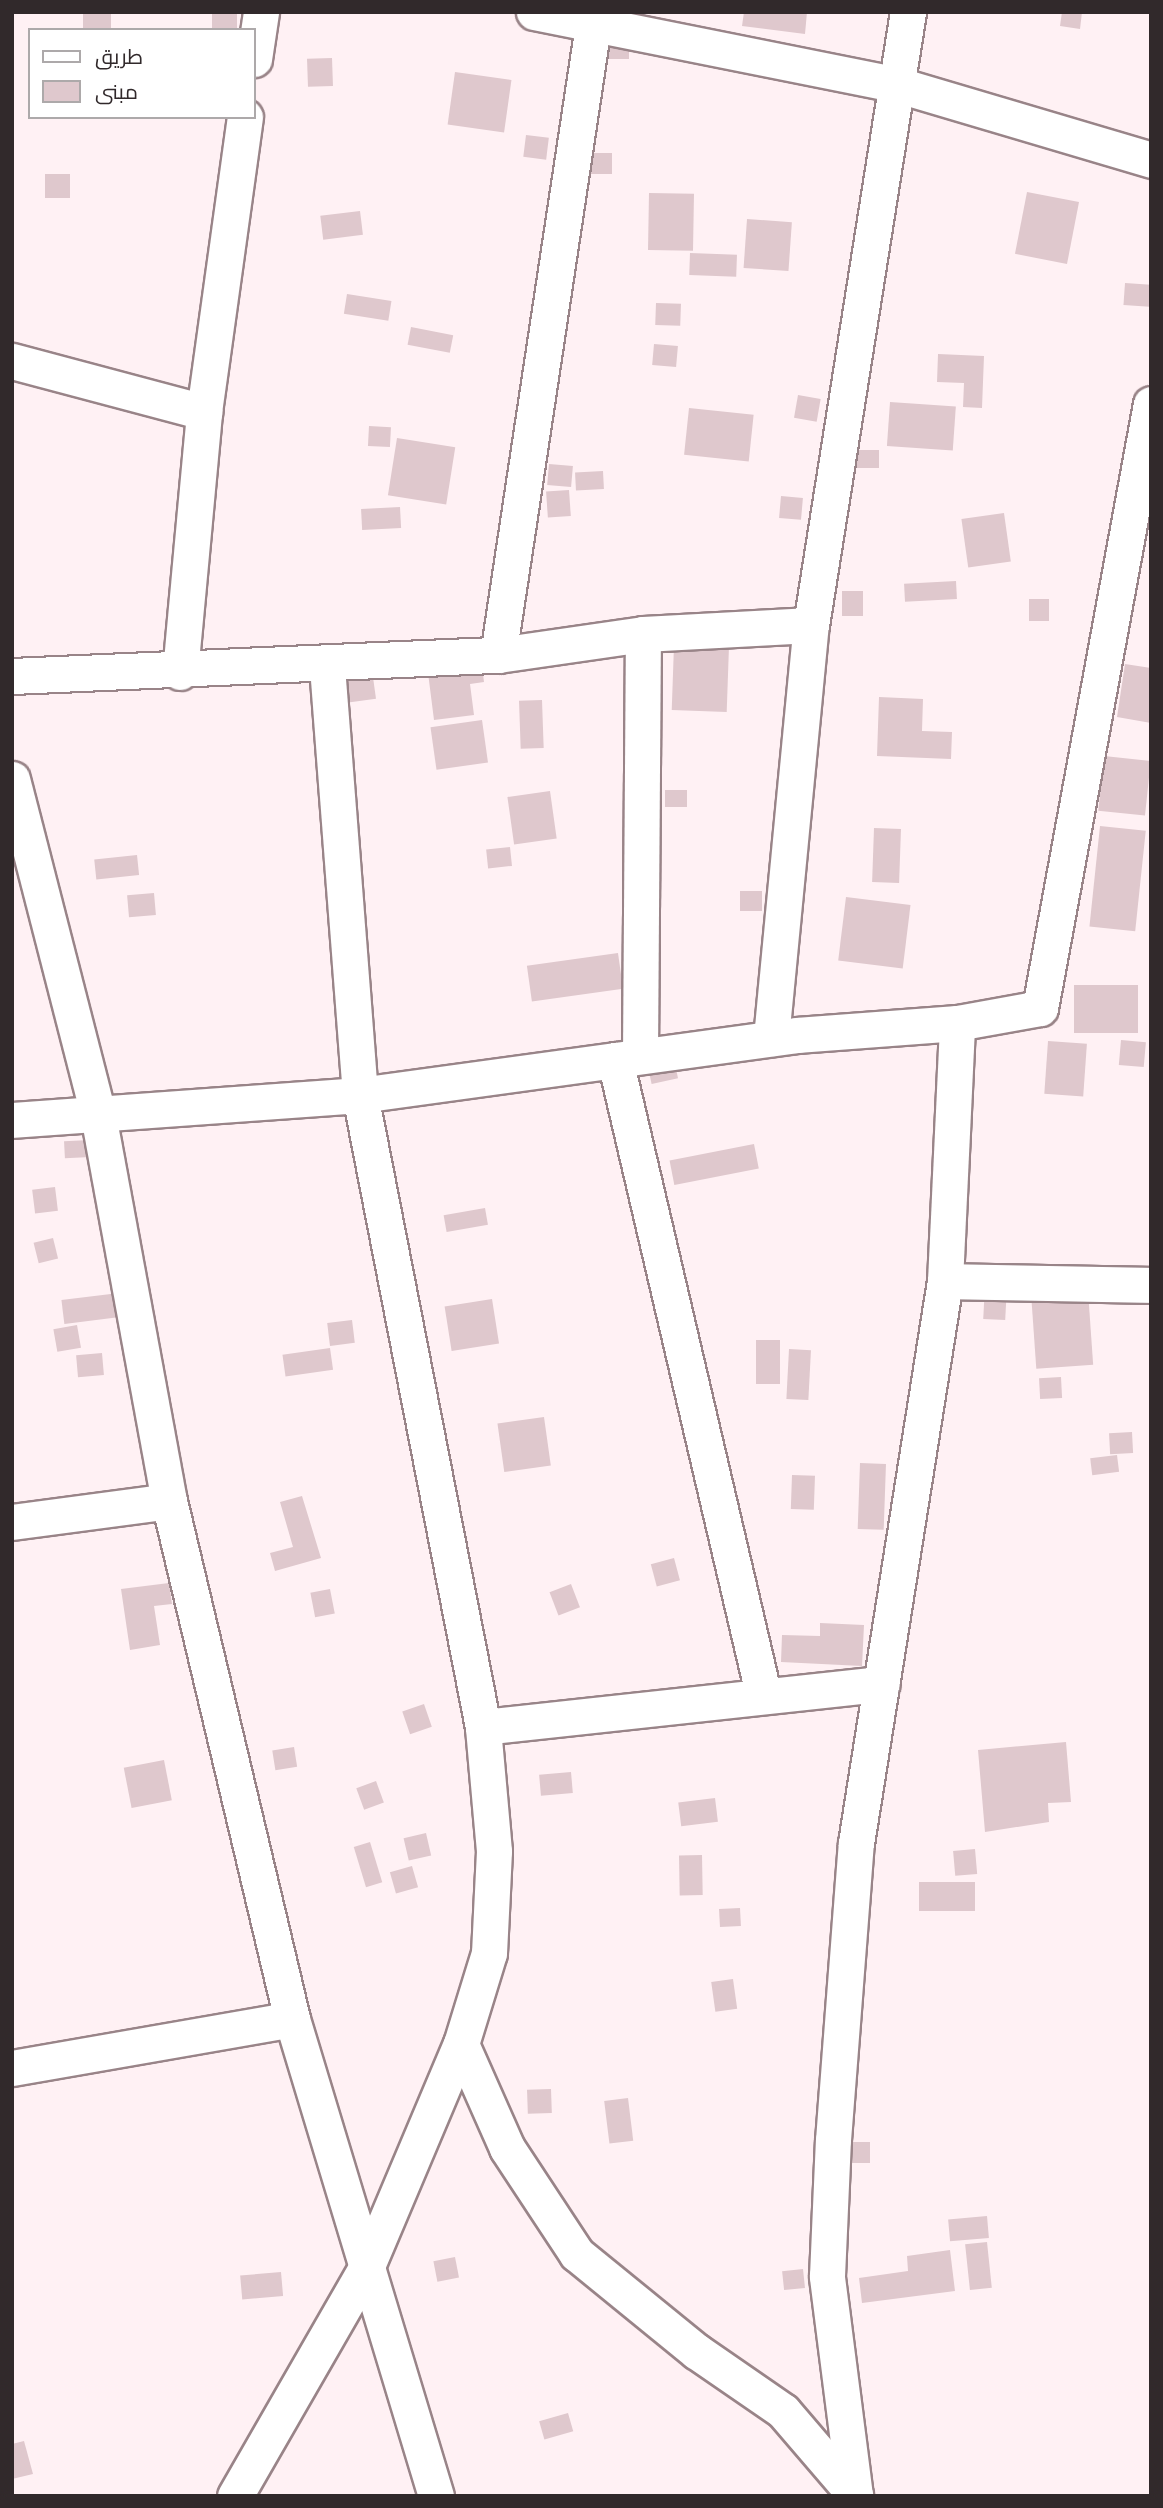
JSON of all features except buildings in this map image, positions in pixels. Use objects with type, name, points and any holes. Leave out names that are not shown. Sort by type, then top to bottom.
[{"type":"street","points":[[256,46],[261,12]]},
{"type":"street","points":[[534,12],[595,17],[895,84],[1151,160]]},
{"type":"street","points":[[771,1038],[811,625],[908,12]]},
{"type":"street","points":[[498,655],[595,17]]},
{"type":"street","points":[[180,672],[204,412],[245,119]]},
{"type":"street","points":[[12,361],[204,412]]},
{"type":"street","points":[[12,1120],[97,1109],[360,1095],[771,1038],[957,1023],[1040,1008],[1151,404]]},
{"type":"street","points":[[12,676],[180,672],[498,655],[643,634],[811,625]]},
{"type":"street","points":[[643,634],[627,1058],[763,1693]]},
{"type":"street","points":[[235,2496],[367,2266],[461,2043],[489,1953],[494,1851],[483,1727],[360,1095],[327,664]]},
{"type":"street","points":[[12,779],[25,879],[97,1109],[169,1501],[292,2019],[436,2496]]},
{"type":"street","points":[[855,2496],[827,2276],[856,1843],[945,1281],[957,1023]]},
{"type":"street","points":[[945,1281],[1151,1285]]},
{"type":"street","points":[[12,1522],[169,1501]]},
{"type":"street","points":[[483,1727],[763,1693],[882,1684]]},
{"type":"street","points":[[12,2068],[292,2019]]},
{"type":"street","points":[[461,2043],[507,2148],[577,2254],[695,2351],[783,2411],[855,2496]]}]
